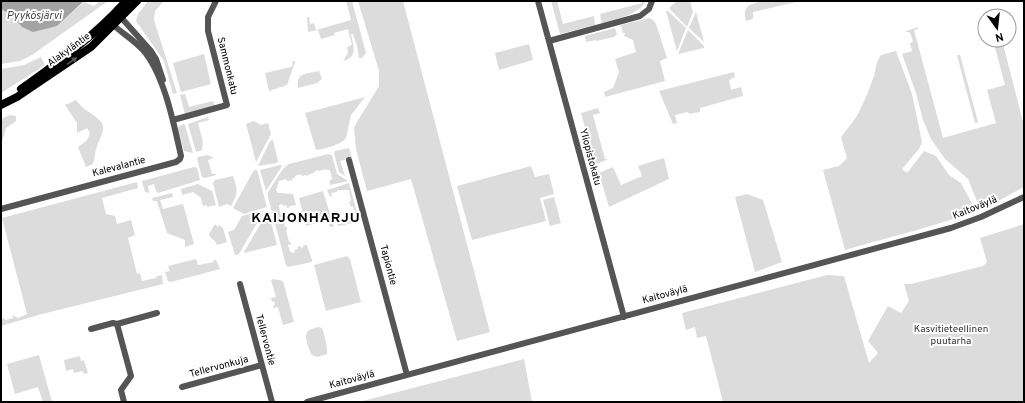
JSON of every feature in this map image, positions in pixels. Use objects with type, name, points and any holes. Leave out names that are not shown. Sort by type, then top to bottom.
[{"type":"main road","name":"Alakyläntie","points":[[119,15],[126,1]]},
{"type":"main road","name":"Alakyläntie","points":[[2,104],[17,98],[91,47],[119,15],[137,1]]},
{"type":"street","name":"Sammonkatu","points":[[173,120],[227,105],[208,31],[208,17],[216,1]]},
{"type":"street","name":"Yliopistokatu","points":[[538,1],[624,317]]},
{"type":"street","points":[[549,41],[640,16],[649,9],[652,1]]},
{"type":"street","name":"Kalevalantie","points":[[119,15],[156,59],[164,83],[166,97]]},
{"type":"street","name":"Kalevalantie","points":[[1,209],[176,162],[180,159],[181,156],[173,120],[166,97],[152,63],[143,50],[111,23]]},
{"type":"street","name":"Tapiontie","points":[[349,160],[407,375]]},
{"type":"street","name":"Kaitoväylä","points":[[307,402],[951,228],[981,217],[1024,197]]},
{"type":"street","name":"Tellervontie","points":[[240,284],[272,402]]},
{"type":"street","points":[[91,329],[112,323],[118,324],[157,313]]},
{"type":"street","points":[[118,324],[131,376],[121,390],[124,402]]},
{"type":"street","name":"Tellervonkuja","points":[[182,387],[262,366]]},
{"type":"green space","points":[[100,1],[108,1],[32,55],[20,61],[1,64],[1,9],[11,15],[22,27],[57,26],[84,2],[94,6]]},
{"type":"green space","points":[[148,1],[164,1],[155,11],[154,20],[177,93],[173,94],[164,61],[136,21],[138,14]]},
{"type":"green space","points":[[346,1],[352,1],[366,53],[362,58],[359,58],[353,34],[351,34],[354,46],[353,54],[351,57],[343,61],[348,53],[347,47],[352,45],[348,29],[321,39],[318,30],[308,32],[307,17],[309,17],[310,24],[314,23],[316,30],[351,20]]},
{"type":"green space","points":[[358,1],[403,1],[490,332],[457,341],[411,179],[367,191],[356,149],[354,127],[379,86],[379,71]]},
{"type":"green space","points":[[551,1],[557,1],[563,24],[594,16],[595,25],[560,34]]},
{"type":"green space","points":[[642,1],[646,1],[633,13],[602,23],[600,14],[642,3]]},
{"type":"green space","points":[[677,1],[690,1],[693,12],[687,27],[669,8]]},
{"type":"green space","points":[[763,1],[796,2],[753,12],[753,19],[746,21],[745,12],[748,6]]},
{"type":"green space","points":[[666,11],[668,11],[686,28],[677,51]]},
{"type":"green space","points":[[696,12],[704,42],[689,28]]},
{"type":"green space","points":[[649,18],[656,24],[667,58],[660,61],[665,81],[605,97],[604,92],[613,88],[619,72],[615,59],[636,52],[633,40],[624,36],[625,33],[623,33],[621,25]]},
{"type":"green space","points":[[918,27],[918,29],[914,30],[943,138],[996,123],[987,90],[1005,85],[995,48],[1004,48],[1024,126],[1024,187],[983,209],[979,206],[968,179],[945,159],[931,139],[923,120],[916,93],[902,54],[912,51],[910,43],[913,42],[911,35],[906,31]]},
{"type":"green space","points":[[615,28],[617,34],[614,37],[586,42],[585,36]]},
{"type":"green space","points":[[688,30],[704,46],[704,48],[678,54]]},
{"type":"green space","points":[[529,44],[533,60],[499,70],[495,53]]},
{"type":"green space","points":[[896,51],[912,94],[922,142],[919,149],[902,169],[907,173],[924,151],[936,156],[949,175],[961,183],[976,211],[927,227],[845,250],[823,170],[839,166],[847,158],[841,137],[857,116],[866,97],[874,76],[877,62],[881,55]]},
{"type":"green space","points":[[204,54],[211,84],[181,92],[173,63]]},
{"type":"green space","points":[[957,55],[960,55],[978,122],[975,123]]},
{"type":"green space","points":[[41,57],[45,65],[1,93],[1,69],[24,65]]},
{"type":"green space","points":[[292,61],[295,62],[287,85],[269,91],[265,73],[291,67],[293,64]]},
{"type":"green space","points":[[319,71],[322,79],[317,83],[298,88],[300,76],[306,73]]},
{"type":"green space","points":[[734,72],[735,77],[729,80],[731,90],[741,87],[743,96],[700,108],[700,112],[689,114],[688,112],[675,115],[677,123],[673,124],[659,91]]},
{"type":"green space","points":[[185,94],[189,107],[213,101],[215,106],[185,114],[180,95]]},
{"type":"green space","points":[[365,97],[351,115],[346,138],[336,145],[316,150],[305,113]]},
{"type":"green space","points":[[76,100],[101,121],[103,128],[103,132],[96,148],[93,164],[86,167],[78,147],[87,140],[90,133],[87,128],[77,133],[77,123],[65,105]]},
{"type":"green space","points":[[598,108],[600,113],[593,115],[605,159],[608,159],[595,165],[581,113]]},
{"type":"green space","points":[[10,115],[16,116],[16,121],[6,128],[3,139],[1,140],[1,119]]},
{"type":"green space","points":[[208,117],[209,120],[198,123],[203,142],[202,150],[196,152],[188,124]]},
{"type":"green space","points":[[254,121],[261,125],[268,123],[271,134],[256,162],[246,124]]},
{"type":"green space","points":[[184,124],[193,153],[184,151],[178,129],[179,126]]},
{"type":"green space","points":[[273,140],[278,161],[277,163],[258,166],[270,141]]},
{"type":"green space","points":[[349,148],[352,158],[340,161],[345,176],[339,172],[334,153],[335,151]]},
{"type":"green space","points":[[328,154],[332,155],[337,174],[348,181],[330,185],[329,181],[332,179],[330,170],[325,169],[315,171],[306,176],[302,176],[301,174],[295,176],[295,178],[292,178],[293,180],[287,181],[286,179],[279,181],[276,190],[278,193],[293,194],[296,205],[287,208],[286,205],[279,205],[280,214],[283,213],[285,227],[287,227],[286,230],[289,242],[291,242],[291,244],[288,245],[290,251],[292,253],[295,252],[294,250],[298,249],[297,247],[300,246],[301,248],[304,247],[303,245],[307,245],[312,260],[312,262],[288,267],[286,265],[268,192],[283,169],[289,164]]},
{"type":"green space","points":[[207,155],[213,157],[208,160],[212,174],[216,175],[205,178],[202,177],[197,159],[198,157]]},
{"type":"green space","points":[[664,158],[669,179],[609,207],[599,173],[613,167],[621,185],[642,176],[638,166]]},
{"type":"green space","points":[[280,165],[282,166],[266,191],[260,170]]},
{"type":"green space","points":[[531,166],[535,177],[549,174],[554,194],[540,198],[546,221],[472,240],[457,186]]},
{"type":"green space","points":[[194,167],[197,168],[200,180],[158,193],[154,184],[148,186],[149,193],[145,192],[142,181]]},
{"type":"green space","points":[[254,170],[257,170],[267,207],[244,214],[233,208]]},
{"type":"green space","points":[[233,176],[236,189],[235,198],[231,206],[227,204],[219,207],[213,183],[215,180]]},
{"type":"green space","points":[[137,182],[138,188],[102,198],[106,214],[115,216],[117,224],[131,220],[135,235],[128,238],[137,274],[140,273],[142,281],[162,275],[163,284],[42,314],[1,326],[1,319],[4,318],[5,320],[13,318],[12,315],[18,318],[27,314],[2,218]]},
{"type":"green space","points":[[349,183],[359,220],[357,222],[339,226],[337,220],[339,220],[339,222],[349,221],[349,219],[355,217],[355,210],[353,206],[351,207],[349,202],[351,201],[349,190],[337,190],[337,192],[331,193],[332,196],[330,197],[327,190]]},
{"type":"green space","points":[[198,184],[212,191],[216,205],[207,207],[207,205],[203,206],[201,198],[193,192],[182,195],[181,189]]},
{"type":"green space","points":[[323,191],[334,227],[330,227],[327,220],[306,226],[299,198]]},
{"type":"green space","points":[[172,193],[173,197],[160,200],[163,209],[183,204],[194,244],[185,247],[185,240],[167,233],[157,201],[153,201],[152,198]]},
{"type":"green space","points":[[747,194],[763,200],[782,262],[755,272],[735,197]]},
{"type":"green space","points":[[554,197],[561,223],[550,226],[543,200]]},
{"type":"green space","points":[[264,211],[239,254],[235,255],[228,232],[234,230],[242,216]]},
{"type":"green space","points":[[268,211],[277,245],[244,253],[244,252]]},
{"type":"green space","points":[[215,224],[218,227],[219,225],[223,228],[227,242],[217,245],[211,238],[209,234]]},
{"type":"green space","name":"Kasvitieteellinen puutarha","points":[[1024,224],[1024,402],[723,402],[706,336],[697,338],[695,327],[686,330],[682,313],[827,275],[844,276],[869,363],[878,353],[868,341],[888,306],[901,313],[909,301],[904,284],[911,284],[983,266],[987,262],[980,238]]},
{"type":"green space","points":[[347,256],[350,259],[361,302],[326,311],[314,265]]},
{"type":"green space","points":[[196,259],[198,265],[214,262],[213,260],[216,260],[220,269],[171,282],[168,281],[165,272],[170,271],[168,266]]},
{"type":"green space","points":[[274,279],[283,281],[294,322],[283,325],[278,307],[274,308],[273,306],[275,305],[274,301],[272,302],[271,298],[276,297],[271,280]]},
{"type":"green space","points":[[318,327],[322,328],[326,341],[327,354],[317,357],[311,354],[306,336],[309,330]]},
{"type":"green space","points":[[39,355],[52,402],[43,402],[38,387],[15,394],[7,364]]},
{"type":"green space","points":[[80,356],[81,361],[84,360],[88,373],[84,374],[83,371],[74,373],[73,369],[66,371],[64,360]]},
{"type":"green space","points":[[524,359],[532,402],[359,402]]},
{"type":"water","name":"Pyykösjärvi","points":[[1,1],[84,1],[57,26],[33,32],[22,27],[11,15],[1,9]]},
{"type":"district","name":"KAIJONHARJU","points":[[306,218]]}]
